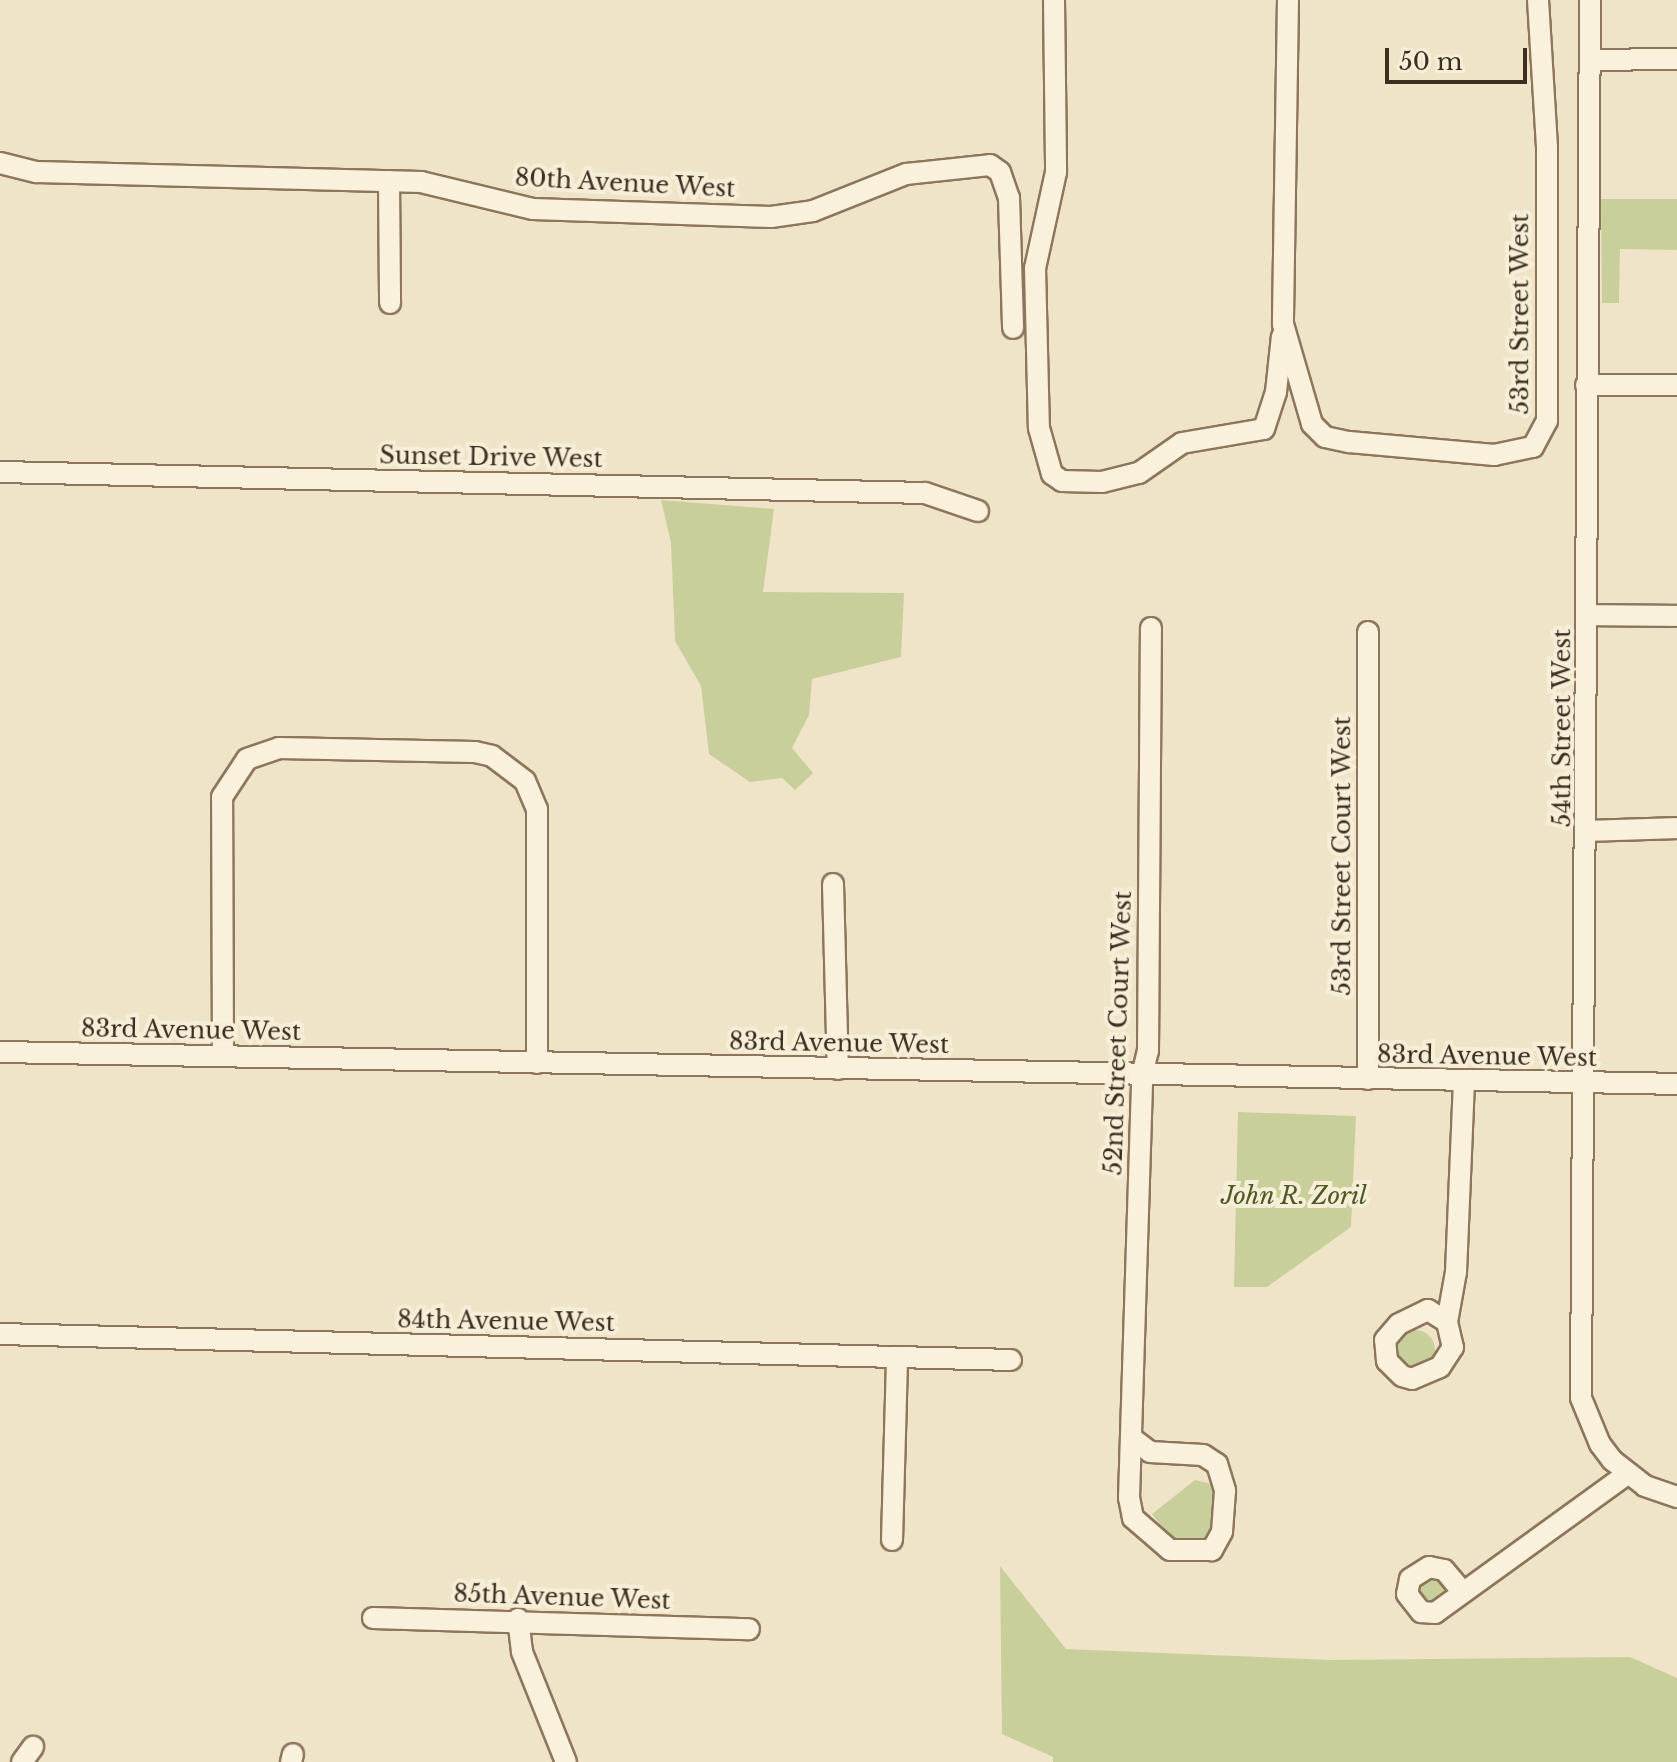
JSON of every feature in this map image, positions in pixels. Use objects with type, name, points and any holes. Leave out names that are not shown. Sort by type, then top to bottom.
[{"type":"street","points":[[1054,0],[1056,172],[1035,268],[1039,428],[1052,474],[1062,481],[1102,482],[1139,473],[1182,443],[1264,429],[1276,392],[1283,324]]},
{"type":"street","name":"53rd Street West","points":[[1288,0],[1283,324],[1312,424],[1325,437],[1494,455],[1533,447],[1541,438],[1547,421],[1547,147],[1538,0]]},
{"type":"street","name":"54th Street West","points":[[1590,0],[1586,385],[1588,831],[1581,1398],[1605,1451],[1627,1474]]},
{"type":"street","points":[[1591,60],[1677,59]]},
{"type":"street","name":"80th Avenue West","points":[[0,163],[37,172],[389,181],[447,187],[533,209],[771,217],[813,211],[924,170],[990,165],[1000,172],[1009,198],[1013,328]]},
{"type":"street","points":[[389,181],[390,303]]},
{"type":"street","points":[[1586,385],[1677,385]]},
{"type":"street","name":"Sunset Drive West","points":[[0,472],[925,493],[978,511]]},
{"type":"street","points":[[1587,615],[1677,616]]},
{"type":"street","name":"52nd Street Court West","points":[[1133,1439],[1150,1452],[1203,1455],[1217,1464],[1225,1491],[1222,1532],[1212,1550],[1177,1553],[1133,1518],[1129,1498],[1142,1076],[1148,1051],[1151,628]]},
{"type":"street","name":"53rd Street Court West","points":[[1368,632],[1368,1079]]},
{"type":"street","points":[[223,1056],[221,813],[228,782],[247,759],[279,748],[475,752],[513,768],[537,809],[537,1063]]},
{"type":"street","points":[[1588,831],[1677,828]]},
{"type":"street","points":[[833,884],[838,1069]]},
{"type":"street","name":"83rd Avenue West","points":[[0,1052],[1677,1084]]},
{"type":"street","points":[[1447,1322],[1456,1272],[1464,1081]]},
{"type":"street","name":"84th Avenue West","points":[[0,1334],[1011,1360]]},
{"type":"street","points":[[892,1540],[897,1357]]},
{"type":"street","points":[[1461,1590],[1627,1474],[1677,1497]]},
{"type":"street","name":"85th Avenue West","points":[[373,1618],[518,1619],[749,1629]]},
{"type":"street","points":[[518,1619],[522,1652],[566,1762]]},
{"type":"green space","points":[[1601,199],[1677,199],[1677,250],[1620,249],[1619,303],[1602,303]]},
{"type":"green space","points":[[661,500],[774,509],[763,592],[904,593],[901,657],[812,679],[809,715],[792,748],[813,773],[795,790],[782,778],[750,782],[709,754],[701,686],[675,641],[671,543]]},
{"type":"green space","name":"John R. Zoril","points":[[1238,1112],[1356,1116],[1351,1227],[1267,1287],[1234,1287]]},
{"type":"green space","points":[[1415,1330],[1429,1336],[1435,1350],[1429,1364],[1415,1370],[1401,1364],[1395,1350],[1401,1336]]},
{"type":"green space","points":[[1195,1480],[1215,1485],[1213,1531],[1202,1544],[1171,1538],[1152,1514]]},
{"type":"green space","points":[[1000,1566],[1066,1649],[1330,1660],[1630,1657],[1677,1678],[1677,1762],[1053,1762],[1053,1757],[1002,1734]]},
{"type":"green space","points":[[1437,1574],[1446,1594],[1423,1607],[1413,1583]]}]
